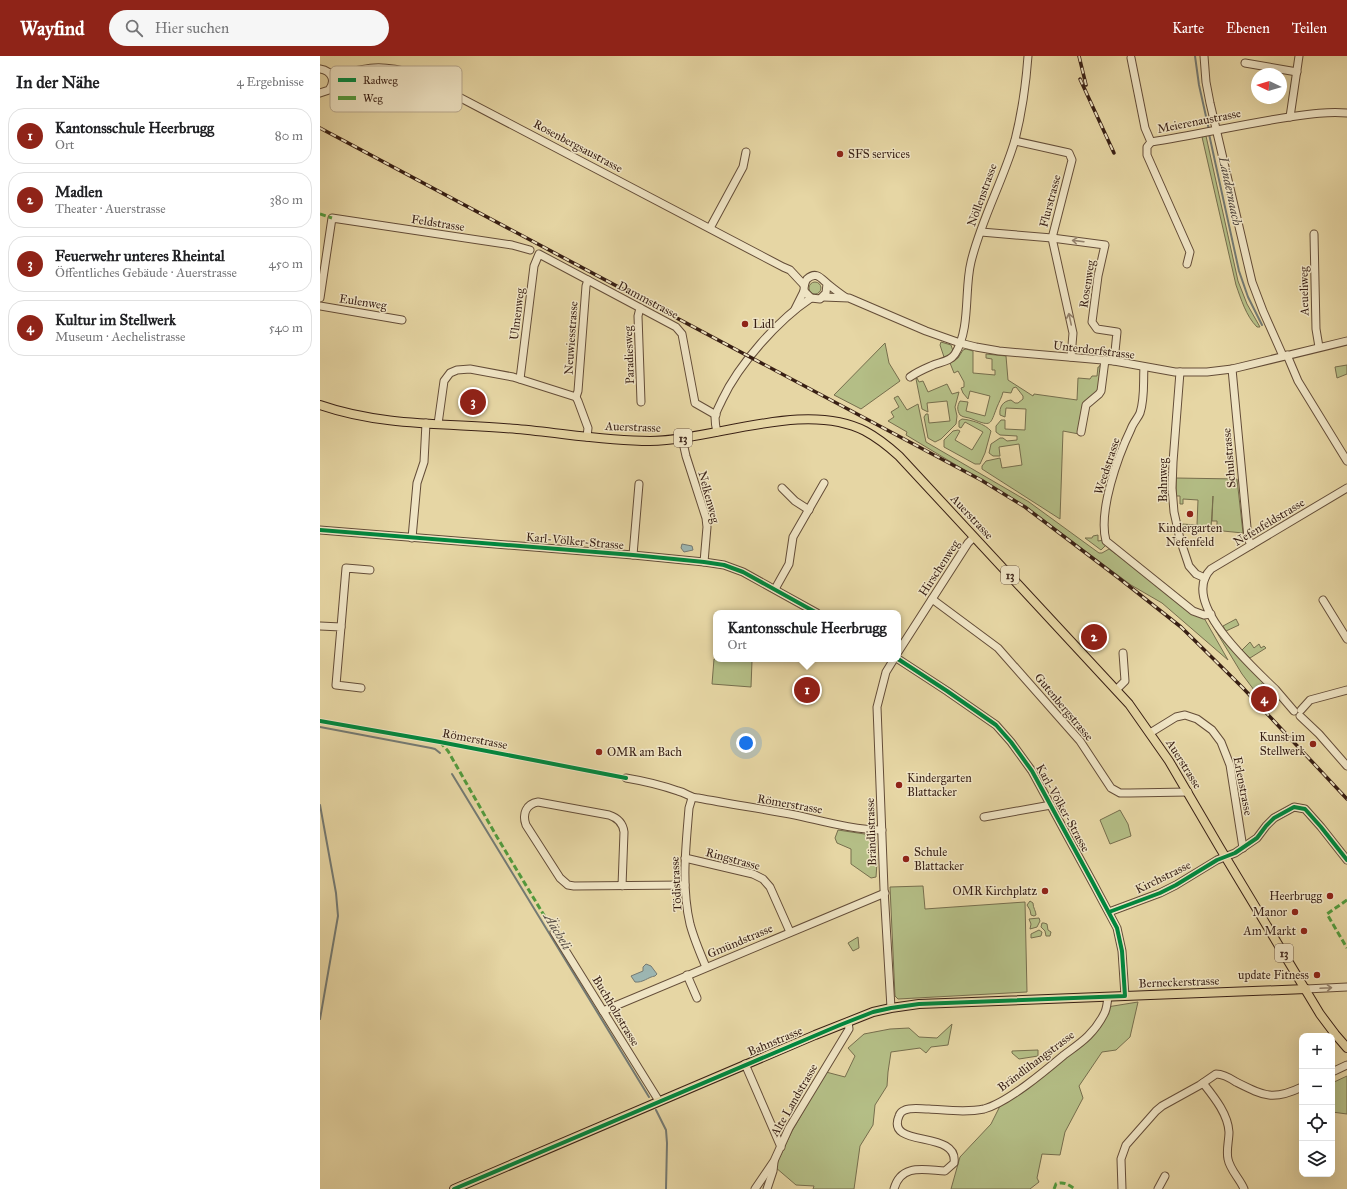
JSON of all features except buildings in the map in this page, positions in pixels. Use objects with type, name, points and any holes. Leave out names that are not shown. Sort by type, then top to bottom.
[{"type":"main road","name":"Auerstrasse","points":[[320,405],[352,415],[376,420],[518,429],[588,437],[649,441],[682,438],[778,422],[817,420],[833,421],[863,430],[881,440],[899,456],[1117,689],[1150,733],[1188,792],[1306,989]]},
{"type":"main road","name":"Berneckerstrasse","points":[[1125,996],[1306,989]]},
{"type":"main road","name":"13","points":[[1306,989],[1320,1014],[1347,1048]]},
{"type":"main road","name":"Bahnstrasse","points":[[454,1189],[746,1064],[873,1012],[891,1008],[946,1003],[1125,996]]},
{"type":"street","name":"Nöllenstrasse","points":[[960,343],[967,308],[970,264],[975,246],[1015,141],[1023,101],[1028,56]]},
{"type":"street","points":[[1204,56],[1206,82],[1214,129],[1252,282],[1263,311],[1298,381],[1347,461]]},
{"type":"street","points":[[1290,117],[1300,56]]},
{"type":"street","points":[[1131,58],[1145,128],[1151,142],[1147,147],[1147,155],[1190,252],[1187,264]]},
{"type":"street","points":[[320,62],[325,71]]},
{"type":"street","points":[[1245,63],[1297,72]]},
{"type":"street","name":"Rosenbergsaustrasse","points":[[320,93],[328,90],[330,87]]},
{"type":"street","name":"Rosenbergsaustrasse","points":[[462,99],[790,270],[812,277]]},
{"type":"street","name":"Meierenaustrasse","points":[[1151,142],[1214,129],[1290,117],[1317,113],[1347,112]]},
{"type":"street","name":"Flurstrasse","points":[[1015,141],[1069,153],[1072,160],[1052,238],[1072,333],[1071,357]]},
{"type":"street","points":[[710,228],[743,167],[746,152]]},
{"type":"street","name":"Feldstrasse","points":[[320,298],[332,218],[512,245],[530,250]]},
{"type":"street","points":[[981,232],[1052,238]]},
{"type":"street","name":"Aeueliweg","points":[[1314,234],[1316,329],[1319,347]]},
{"type":"street","name":"Rosenweg","points":[[1052,238],[1105,244],[1098,276],[1092,322],[1097,329],[1117,332],[1114,361]]},
{"type":"street","name":"Dammstrasse","points":[[539,254],[670,323],[680,330],[695,404],[716,415]]},
{"type":"street","name":"Ulmenweg","points":[[520,379],[534,266],[539,254]]},
{"type":"street","name":"Rosenbergsaustrasse","points":[[790,270],[804,288]]},
{"type":"street","points":[[795,309],[807,280],[812,277],[821,277],[827,284],[827,289],[823,297],[815,300],[811,298],[804,288]]},
{"type":"street","name":"Neuwiesstrasse","points":[[576,398],[578,390],[586,286],[588,280]]},
{"type":"street","name":"Unterdorfstrasse","points":[[827,284],[845,297],[865,304],[926,331],[960,343],[999,351],[1114,361],[1180,372],[1207,372],[1232,369],[1347,341]]},
{"type":"street","name":"Unterdorfstrasse","points":[[823,297],[845,297]]},
{"type":"street","points":[[717,432],[716,415],[724,396],[743,367],[766,338],[795,309],[811,298]]},
{"type":"street","name":"Eulenweg","points":[[320,306],[402,320]]},
{"type":"street","name":"Paradiesweg","points":[[640,308],[638,316],[642,402]]},
{"type":"street","points":[[910,377],[954,356],[960,343]]},
{"type":"street","points":[[1080,432],[1086,405],[1100,394],[1105,360]]},
{"type":"street","name":"Weedstrasse","points":[[1144,367],[1144,391],[1140,413],[1131,429],[1113,475],[1107,500],[1104,535],[1109,545],[1193,611],[1204,615],[1211,614]]},
{"type":"street","points":[[438,424],[446,376],[453,371],[470,369],[520,379],[576,398],[588,428],[588,437]]},
{"type":"street","name":"Schulstrasse","points":[[1232,369],[1248,538],[1250,545]]},
{"type":"street","name":"Bahnweg","points":[[1180,372],[1173,462],[1172,488],[1174,512],[1180,539],[1189,566],[1196,574],[1205,578]]},
{"type":"street","points":[[412,538],[416,483],[424,462],[426,423]]},
{"type":"street","name":"Nelkenweg","points":[[682,438],[686,456],[706,518],[707,527],[704,562]]},
{"type":"street","points":[[775,589],[789,564],[793,537],[824,483]]},
{"type":"street","points":[[633,555],[639,484]]},
{"type":"street","points":[[782,488],[796,501],[809,510]]},
{"type":"street","name":"Nefenfeldstrasse","points":[[1205,578],[1211,569],[1347,488]]},
{"type":"street","name":"Karl-Völker-Strasse","points":[[320,530],[633,555],[724,565],[743,572],[812,610]]},
{"type":"street","name":"Hirschenweg","points":[[901,647],[968,543],[974,537]]},
{"type":"street","points":[[361,688],[336,685],[346,568],[370,570]]},
{"type":"street","points":[[1205,578],[1203,584],[1203,595],[1211,614],[1229,642],[1319,734],[1347,766]]},
{"type":"street","name":"Gutenbergstrasse","points":[[932,599],[998,648],[1080,741],[1111,788],[1130,794],[1188,792]]},
{"type":"street","points":[[1323,600],[1347,639]]},
{"type":"street","points":[[320,626],[341,627]]},
{"type":"street","points":[[1117,689],[1125,681],[1123,653]]},
{"type":"street","name":"Karl-Völker-Strasse","points":[[901,661],[996,725],[1011,742],[1032,771],[1117,928],[1122,949],[1125,996]]},
{"type":"street","name":"Brändlistrasse","points":[[891,1008],[877,707],[886,672],[892,662]]},
{"type":"street","points":[[1298,712],[1310,700],[1347,690]]},
{"type":"street","name":"Erlenstrasse","points":[[1150,733],[1176,717],[1185,715],[1197,719],[1212,730],[1221,742],[1230,765],[1243,848]]},
{"type":"street","name":"Römerstrasse","points":[[626,778],[657,784],[684,792],[692,798],[786,813],[862,828],[882,830]]},
{"type":"street","name":"Tödistrasse","points":[[692,798],[688,808],[685,885],[690,923],[694,938],[706,967]]},
{"type":"street","points":[[622,886],[624,832],[622,824],[617,818],[538,802],[527,808],[524,817],[526,825],[564,882],[574,886],[622,886],[685,885]]},
{"type":"street","points":[[984,817],[1050,805]]},
{"type":"street","name":"Kirchstrasse","points":[[1109,912],[1160,893],[1225,856],[1235,853],[1257,838],[1274,818],[1294,807],[1305,809],[1347,860]]},
{"type":"street","name":"Ringstrasse","points":[[685,858],[753,874],[763,879],[770,887],[790,932]]},
{"type":"street","name":"Gmündstrasse","points":[[603,1011],[885,893]]},
{"type":"street","name":"Buchholzstrasse","points":[[554,932],[659,1101]]},
{"type":"street","points":[[687,976],[697,998]]},
{"type":"street","points":[[1306,989],[1347,987]]},
{"type":"street","name":"Brändlihangstrasse","points":[[894,1189],[896,1181],[901,1175],[912,1170],[945,1171],[954,1163],[955,1158],[954,1153],[946,1145],[903,1133],[897,1122],[899,1114],[902,1111],[915,1108],[970,1111],[984,1109],[995,1105],[1044,1072],[1088,1036],[1104,1014],[1107,1007],[1108,997]]},
{"type":"street","name":"Alte Landstrasse","points":[[755,1189],[774,1161],[789,1128],[848,1029],[848,1022]]},
{"type":"street","points":[[746,1064],[781,1147]]},
{"type":"street","points":[[1335,1071],[1347,1065]]},
{"type":"street","points":[[1122,1189],[1120,1170],[1121,1159],[1126,1145],[1156,1111],[1216,1074],[1258,1092],[1274,1096],[1288,1093],[1299,1088]]},
{"type":"street","points":[[1203,1083],[1215,1099],[1228,1124],[1228,1160],[1244,1189]]},
{"type":"street","points":[[768,1189],[773,1172],[774,1161]]},
{"type":"street","points":[[1158,1189],[1165,1176]]},
{"type":"green space","points":[[1206,136],[1238,281],[1247,304],[1260,327],[1257,327],[1250,318],[1244,307],[1236,285],[1202,137]]},
{"type":"green space","points":[[813,282],[817,282],[821,288],[817,294],[813,294],[809,290],[809,286]]},
{"type":"green space","points":[[941,342],[951,345],[953,351],[951,355],[944,357],[940,345]]},
{"type":"green space","points":[[885,343],[889,363],[900,381],[861,409],[834,395]]},
{"type":"green space","points":[[966,349],[973,351],[973,373],[995,375],[995,370],[992,370],[992,359],[986,358],[986,354],[1006,356],[1008,380],[1033,396],[1034,394],[1077,400],[1078,378],[1090,379],[1092,376],[1097,376],[1098,367],[1100,365],[1101,366],[1098,394],[1085,402],[1079,434],[1063,431],[1060,519],[982,469],[982,466],[986,461],[1000,458],[1002,468],[1022,465],[1019,444],[999,447],[1000,456],[993,456],[989,453],[991,444],[1000,438],[1007,441],[1017,440],[1017,436],[1000,435],[996,432],[996,426],[1001,420],[1005,420],[1005,429],[1025,430],[1026,409],[1006,408],[1005,417],[1000,415],[1001,407],[1004,403],[1011,400],[1018,403],[1023,399],[1023,396],[1016,387],[1013,388],[1011,393],[1003,392],[993,418],[989,423],[983,423],[960,415],[958,405],[960,401],[968,402],[966,411],[985,416],[990,396],[970,391],[968,399],[963,393],[961,388],[964,387],[964,382],[958,371],[954,373],[950,363],[958,358],[963,350]]},
{"type":"green space","points":[[1347,365],[1347,374],[1337,378],[1335,367]]},
{"type":"green space","points":[[917,378],[919,382],[923,381],[928,392],[947,384],[952,394],[959,392],[955,407],[957,416],[956,424],[941,439],[935,442],[928,438],[924,417],[928,414],[929,423],[950,421],[947,401],[927,403],[928,412],[922,409]]},
{"type":"green space","points":[[898,396],[907,410],[918,404],[926,442],[1029,502],[1099,553],[1109,549],[1204,618],[1228,660],[1162,603],[1131,585],[1028,508],[906,435],[907,432],[888,421],[894,417],[891,412],[899,407],[894,398]]},
{"type":"green space","points":[[962,419],[978,423],[991,431],[985,453],[980,464],[975,464],[944,447],[944,440],[953,431],[958,430],[960,431],[955,440],[972,450],[983,432],[965,422],[961,428],[959,427],[959,421]]},
{"type":"green space","points":[[1176,478],[1237,479],[1243,533],[1213,530],[1217,529],[1217,521],[1212,521],[1213,496],[1211,528],[1182,526],[1182,524],[1197,525],[1198,500],[1183,499],[1183,504],[1180,504],[1180,496],[1176,496]]},
{"type":"green space","points":[[1098,535],[1098,541],[1104,540],[1106,545],[1101,550],[1085,538],[1092,538],[1093,536]]},
{"type":"green space","points":[[1208,618],[1263,682],[1261,685],[1272,697],[1269,701],[1263,695],[1260,698],[1242,674]]},
{"type":"green space","points":[[1236,619],[1239,625],[1226,631],[1223,626]]},
{"type":"green space","points":[[1250,642],[1254,648],[1259,644],[1261,648],[1264,646],[1266,648],[1250,658],[1242,650]]},
{"type":"green space","points":[[714,662],[752,662],[751,687],[712,684]]},
{"type":"green space","points":[[1120,810],[1128,824],[1131,836],[1110,844],[1100,820]]},
{"type":"green space","points":[[838,830],[871,835],[871,837],[876,841],[876,877],[871,878],[851,864],[851,849],[837,843],[835,838]]},
{"type":"green space","points":[[923,886],[925,909],[1025,902],[1027,992],[898,999],[895,996],[890,887]]},
{"type":"green space","points":[[1030,901],[1033,903],[1036,912],[1036,915],[1034,916],[1031,915],[1027,905]]},
{"type":"green space","points":[[1039,918],[1040,921],[1037,927],[1030,929],[1031,924],[1029,919]]},
{"type":"green space","points":[[1042,923],[1047,924],[1048,930],[1051,932],[1050,936],[1046,936],[1045,931],[1041,927]]},
{"type":"green space","points":[[1039,930],[1042,932],[1041,936],[1031,938],[1031,934]]},
{"type":"green space","points":[[858,937],[859,948],[853,951],[848,943]]},
{"type":"green space","points":[[1138,1002],[1130,1037],[1116,1050],[1102,1052],[1079,1086],[1083,1098],[1065,1132],[1060,1155],[1042,1154],[1037,1178],[1039,1182],[1030,1189],[951,1189],[960,1157],[991,1124],[1003,1100],[1085,1039],[1107,1007]]},
{"type":"green space","points":[[952,1024],[948,1045],[931,1047],[926,1053],[920,1048],[891,1052],[887,1086],[875,1105],[873,1125],[860,1146],[854,1189],[813,1189],[814,1186],[796,1185],[775,1167],[792,1131],[826,1072],[845,1077],[855,1056],[848,1048],[864,1034],[890,1029],[909,1028],[919,1037],[937,1038]]},
{"type":"green space","points":[[1038,1050],[1038,1056],[1019,1059],[1012,1053],[1012,1051]]},
{"type":"green space","points":[[1347,1076],[1347,1114],[1335,1112],[1335,1082]]},
{"type":"water","points":[[682,544],[692,546],[693,550],[684,552],[681,548]]},
{"type":"water","points":[[646,964],[651,966],[657,974],[643,981],[635,982],[631,976],[643,971],[643,967]]},
{"type":"waterway","name":"Ländernaach","points":[[1195,56],[1199,85],[1209,130]]},
{"type":"waterway","name":"Ländernaach","points":[[1209,134],[1239,271],[1248,297],[1262,325]]},
{"type":"waterway","name":"Äächeli","points":[[320,727],[431,748],[440,753]]},
{"type":"waterway","name":"Äächeli","points":[[452,774],[649,1097]]},
{"type":"waterway","points":[[320,805],[336,893],[338,916],[320,1019]]},
{"type":"waterway","name":"Äächeli","points":[[656,1110],[666,1130],[666,1189]]},
{"type":"railway","points":[[1079,56],[1086,85]]},
{"type":"railway","points":[[1080,79],[1114,153]]},
{"type":"railway","points":[[320,128],[981,480],[1025,507],[1181,627],[1243,688],[1347,799]]},
{"type":"marked path","points":[[320,214],[332,218]]},
{"type":"marked path","points":[[440,742],[448,751],[554,932]]},
{"type":"marked path","points":[[1347,900],[1327,914],[1347,948]]},
{"type":"marked path","points":[[1054,1189],[1056,1184],[1062,1183],[1075,1189]]},
{"type":"cycle path","points":[[320,530],[633,555],[724,565],[743,572],[812,610]]},
{"type":"cycle path","points":[[454,1189],[873,1012],[919,1004],[1125,996],[1122,951],[1117,928],[1032,771],[1011,742],[996,725],[901,661]]},
{"type":"cycle path","points":[[320,721],[440,742],[626,778]]},
{"type":"cycle path","points":[[1109,912],[1160,893],[1217,860],[1235,853],[1257,838],[1274,818],[1294,807],[1305,809],[1347,860]]},
{"type":"place","name":"SFS services","points":[[840,154]]},
{"type":"place","name":"Lidl","points":[[745,324]]},
{"type":"place","name":"Feuerwehr unteres Rheintal","points":[[473,402]]},
{"type":"place","name":"Kindergarten Nefenfeld","points":[[1190,514]]},
{"type":"place","name":"Madlen","points":[[1094,637]]},
{"type":"place","name":"Kantonsschule Heerbrugg","points":[[807,690]]},
{"type":"place","name":"Kultur im Stellwerk","points":[[1264,699]]},
{"type":"place","name":"Kunst im Stellwerk","points":[[1313,744]]},
{"type":"place","name":"OMR am Bach","points":[[599,752]]},
{"type":"place","name":"Kindergarten Blattacker","points":[[899,785]]},
{"type":"place","name":"Schule Blattacker","points":[[906,859]]},
{"type":"place","name":"OMR Kirchplatz","points":[[1045,891]]},
{"type":"place","name":"Heerbrugg","points":[[1330,896]]},
{"type":"place","name":"Manor","points":[[1295,912]]},
{"type":"place","name":"Am Markt","points":[[1304,931]]},
{"type":"place","name":"update Fitness","points":[[1317,975]]}]
